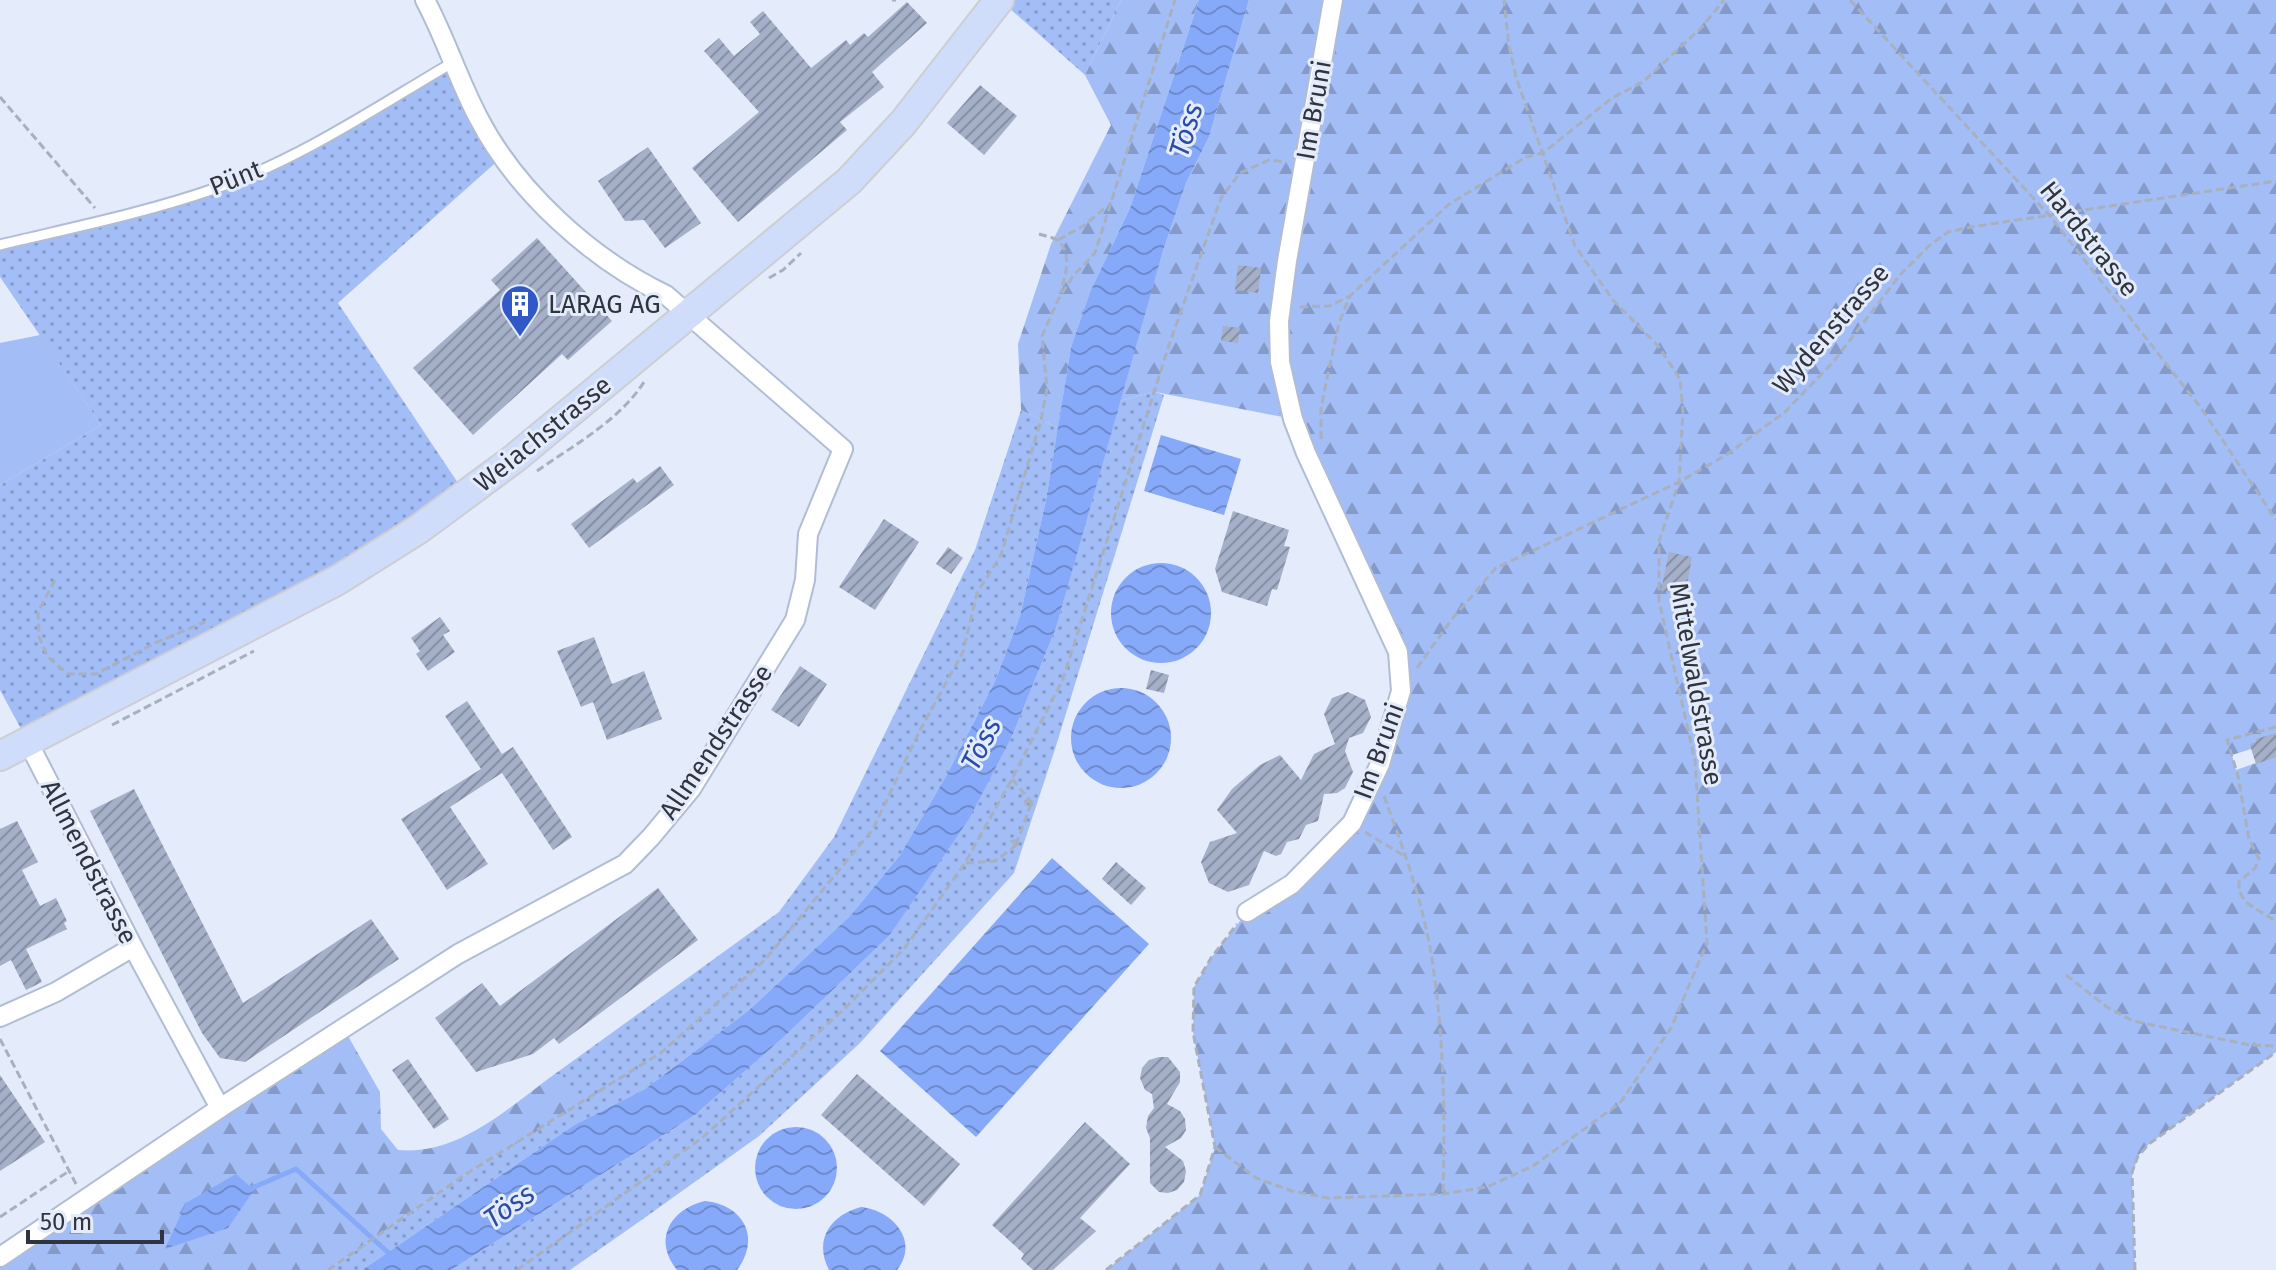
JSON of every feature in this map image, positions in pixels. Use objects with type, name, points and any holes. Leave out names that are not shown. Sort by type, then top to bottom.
[{"type":"main road","name":"Weiachstrasse","points":[[0,756],[338,580],[419,529],[515,458],[849,181],[903,123],[999,0]]},
{"type":"street","points":[[425,0],[479,119],[529,193],[579,237],[639,282],[666,295],[688,314]]},
{"type":"street","name":"Im Bruni","points":[[1247,912],[1292,884],[1352,823],[1380,764],[1401,691],[1398,652],[1306,453],[1293,419],[1280,362],[1281,307],[1333,0]]},
{"type":"street","name":"Allmendstrasse","points":[[0,1257],[220,1108],[458,954],[625,864],[691,789],[795,620],[805,580],[808,534],[843,449],[688,314]]},
{"type":"street","name":"Allmendstrasse","points":[[28,742],[220,1108]]},
{"type":"street","points":[[0,1017],[56,992],[133,947]]},
{"type":"lane","name":"Pünt","points":[[0,245],[106,220],[215,189],[306,149],[452,63]]},
{"type":"path","points":[[1058,300],[1073,276],[1095,253],[1175,0]]},
{"type":"path","name":"Mittelwaldstrasse","points":[[1215,1147],[1256,1178],[1292,1191],[1328,1198],[1443,1194],[1487,1187],[1533,1166],[1620,1103],[1671,1028],[1707,943],[1695,761],[1659,601],[1659,541],[1679,482],[1683,411],[1680,379],[1659,347],[1613,300],[1575,246],[1516,77],[1504,0]]},
{"type":"path","points":[[1281,307],[1329,306],[1350,296],[1448,205],[1526,157],[1543,153],[1612,98],[1643,82],[1701,28],[1724,0]]},
{"type":"path","name":"Hardstrasse","points":[[1850,0],[2049,215],[2201,408],[2276,520]]},
{"type":"path","points":[[0,97],[106,220]]},
{"type":"path","points":[[517,1270],[702,1138],[831,1021],[904,949],[965,863],[1063,679],[1169,345],[1221,198],[1240,173],[1269,160],[1305,165]]},
{"type":"path","name":"Wydenstrasse","points":[[1401,691],[1452,619],[1496,568],[1679,482],[1726,455],[1785,412],[1834,361],[1900,275],[1948,232],[2276,181]]},
{"type":"path","points":[[1058,240],[1085,225],[1110,204]]},
{"type":"path","points":[[328,1270],[466,1174],[662,1052],[765,960],[873,829],[919,732],[963,652],[977,593],[1001,555],[1041,420],[1047,389],[1042,336],[1065,277],[1066,252],[1058,240],[1039,234]]},
{"type":"path","points":[[1306,453],[1321,440],[1321,409],[1326,383],[1339,323],[1350,296]]},
{"type":"path","points":[[55,580],[38,612],[39,637],[48,657],[68,674],[96,674],[157,642],[201,623],[214,621]]},
{"type":"path","points":[[2276,727],[2227,740],[2237,773],[2249,839],[2259,859],[2255,868],[2239,882],[2239,892],[2247,903],[2276,922]]},
{"type":"path","points":[[1380,764],[1383,795],[1407,857],[1433,964],[1445,1119],[1443,1194]]},
{"type":"path","points":[[965,863],[995,861],[1017,845],[1017,840],[1010,842],[1016,845],[1032,801],[1025,801],[1028,807],[1033,804],[1026,796],[1019,787],[1012,779]]},
{"type":"path","points":[[1352,823],[1407,857]]},
{"type":"path","points":[[1106,1270],[1200,1195],[1215,1147],[1193,1032],[1194,987],[1211,958],[1247,912]]},
{"type":"path","points":[[2066,975],[2115,1013],[2133,1021],[2250,1045],[2276,1046]]},
{"type":"path","points":[[0,1039],[85,1201]]},
{"type":"path","points":[[2135,1270],[2132,1177],[2138,1156],[2149,1144],[2276,1052]]},
{"type":"path","points":[[0,1217],[69,1171]]},
{"type":"green space","points":[[1000,0],[1121,0],[1085,75]]},
{"type":"green space","points":[[1121,0],[1199,0],[1130,208],[1090,292],[1071,347],[1058,428],[1021,410],[1018,344],[1051,244],[1111,125],[1085,75]]},
{"type":"green space","points":[[1249,0],[2276,0],[2276,1052],[2149,1144],[2138,1156],[2132,1177],[2135,1270],[1106,1270],[1200,1195],[1215,1147],[1193,1032],[1194,987],[1211,958],[1247,912],[1352,823],[1401,691],[1398,652],[1293,419],[1155,392],[1119,401],[1186,183],[1209,137]],"holes":[[[2251,749],[2256,763],[2236,770],[2232,755]]]},
{"type":"green space","points":[[452,63],[502,157],[338,303],[466,495],[28,742],[0,690],[0,485],[101,425],[0,277],[0,245],[215,189],[306,149]]},
{"type":"green space","points":[[40,335],[101,425],[0,485],[0,343]]},
{"type":"green space","points":[[1155,392],[1164,395],[1014,873],[860,1043],[759,1136],[643,1219],[570,1270],[451,1270],[695,1115],[785,1036],[889,936],[1013,734],[1056,628],[1119,401]]},
{"type":"green space","points":[[1021,410],[1058,428],[1046,500],[1020,616],[995,681],[946,776],[900,855],[850,916],[749,1010],[645,1089],[574,1125],[362,1270],[328,1270],[466,1174],[581,1104],[559,1071],[779,912],[834,837],[975,550]]},
{"type":"green space","points":[[348,1036],[380,1092],[381,1129],[398,1150],[421,1150],[464,1137],[503,1113],[559,1071],[582,1104],[466,1174],[328,1270],[0,1270],[0,1257],[220,1108]]},
{"type":"water","name":"Töss","points":[[1199,0],[1249,0],[1209,137],[1186,183],[1163,251],[1056,628],[1013,734],[969,819],[889,936],[785,1036],[695,1115],[451,1270],[362,1270],[574,1125],[645,1089],[749,1010],[850,916],[900,855],[946,776],[995,681],[1020,616],[1046,500],[1071,347],[1090,292],[1130,208]]},
{"type":"water","points":[[1161,435],[1241,459],[1224,515],[1144,491]]},
{"type":"water","points":[[1161,563],[1180,567],[1196,578],[1207,594],[1211,613],[1207,632],[1196,648],[1180,659],[1161,663],[1142,659],[1126,648],[1115,632],[1111,613],[1115,594],[1126,578],[1142,567]]},
{"type":"water","points":[[1121,688],[1140,692],[1156,703],[1167,719],[1171,738],[1167,757],[1156,773],[1140,784],[1121,788],[1102,784],[1086,773],[1075,757],[1071,738],[1075,719],[1086,703],[1102,692]]},
{"type":"water","points":[[1052,858],[1149,944],[976,1137],[880,1051]]},
{"type":"water","points":[[796,1127],[812,1130],[825,1139],[834,1152],[837,1168],[834,1184],[825,1197],[812,1206],[796,1209],[780,1206],[767,1197],[758,1184],[755,1168],[758,1152],[767,1139],[780,1130]]},
{"type":"water","points":[[236,1174],[254,1190],[228,1228],[165,1249],[186,1203]]},
{"type":"water","points":[[705,1201],[730,1209],[745,1225],[748,1246],[737,1270],[677,1270],[670,1258],[666,1247],[669,1227],[683,1211]]},
{"type":"water","points":[[861,1207],[883,1214],[899,1229],[905,1248],[897,1270],[829,1270],[823,1248],[828,1230],[841,1216]]},
{"type":"building","points":[[907,2],[927,23],[872,72],[884,87],[840,122],[847,130],[738,222],[692,168],[759,112],[704,51],[719,38],[734,56],[760,34],[750,22],[763,11],[811,68],[846,40],[850,45],[864,33],[868,37]]},
{"type":"building","points":[[980,85],[1017,116],[984,155],[947,123]]},
{"type":"building","points":[[648,147],[701,223],[665,248],[644,220],[625,221],[598,181]]},
{"type":"building","name":"LARAG AG","points":[[537,238],[612,321],[568,360],[562,354],[473,435],[413,368],[500,290],[491,280]]},
{"type":"building","points":[[1238,265],[1261,268],[1258,293],[1235,290]]},
{"type":"building","points":[[1223,326],[1240,328],[1238,343],[1221,341]]},
{"type":"building","points":[[660,466],[674,485],[589,548],[571,524],[633,478],[637,483]]},
{"type":"building","points":[[1233,511],[1289,530],[1284,546],[1290,547],[1277,590],[1272,589],[1267,606],[1222,592],[1215,569]]},
{"type":"building","points":[[884,519],[919,542],[875,610],[839,587]]},
{"type":"building","points":[[948,547],[963,558],[951,574],[936,564]]},
{"type":"building","points":[[1669,552],[1692,557],[1685,596],[1661,591]]},
{"type":"building","points":[[440,617],[450,631],[443,635],[455,652],[428,671],[416,654],[420,651],[411,638]]},
{"type":"building","points":[[594,637],[612,684],[644,671],[662,719],[607,740],[593,702],[581,707],[557,651]]},
{"type":"building","points":[[800,666],[827,684],[799,727],[771,710]]},
{"type":"building","points":[[1151,670],[1169,675],[1164,693],[1146,689]]},
{"type":"building","points":[[1348,692],[1365,700],[1371,717],[1363,733],[1349,738],[1345,751],[1353,772],[1345,788],[1337,793],[1324,794],[1318,821],[1306,825],[1299,839],[1287,842],[1281,854],[1276,856],[1264,851],[1249,885],[1228,892],[1209,883],[1201,862],[1210,842],[1237,833],[1217,810],[1232,789],[1260,765],[1280,755],[1301,780],[1314,754],[1335,744],[1324,714],[1332,698]]},
{"type":"building","points":[[467,701],[502,754],[513,747],[572,837],[553,850],[502,773],[450,807],[488,864],[447,890],[401,819],[481,769],[445,716]]},
{"type":"building","points":[[2276,733],[2276,757],[2256,764],[2250,744]]},
{"type":"building","points":[[134,789],[243,1003],[371,919],[399,959],[245,1062],[220,1058],[202,1033],[90,811]]},
{"type":"building","points":[[17,821],[38,862],[22,870],[40,906],[56,898],[67,921],[64,923],[67,929],[26,949],[42,982],[26,990],[11,960],[0,966],[0,829]]},
{"type":"building","points":[[1116,862],[1146,888],[1131,905],[1102,879]]},
{"type":"building","points":[[658,888],[698,940],[559,1044],[554,1038],[533,1054],[476,1072],[435,1018],[482,983],[500,1006]]},
{"type":"building","points":[[1168,1057],[1180,1072],[1180,1082],[1167,1104],[1180,1111],[1186,1130],[1181,1138],[1165,1147],[1183,1161],[1186,1171],[1184,1182],[1177,1190],[1168,1193],[1159,1192],[1150,1183],[1150,1138],[1146,1128],[1148,1116],[1154,1108],[1152,1094],[1145,1090],[1140,1078],[1142,1068],[1149,1060]]},
{"type":"building","points":[[408,1059],[449,1119],[434,1129],[392,1070]]},
{"type":"building","points":[[857,1074],[960,1164],[924,1206],[821,1115]]},
{"type":"building","points":[[0,1075],[45,1142],[0,1171]]},
{"type":"building","points":[[1085,1122],[1130,1164],[1080,1218],[1096,1231],[1053,1270],[1033,1270],[1021,1259],[1024,1254],[992,1225]]},
{"type":"waterway","points":[[252,1188],[296,1169],[393,1257]]},
{"type":"place","name":"LARAG AG","points":[[520,338]]}]
